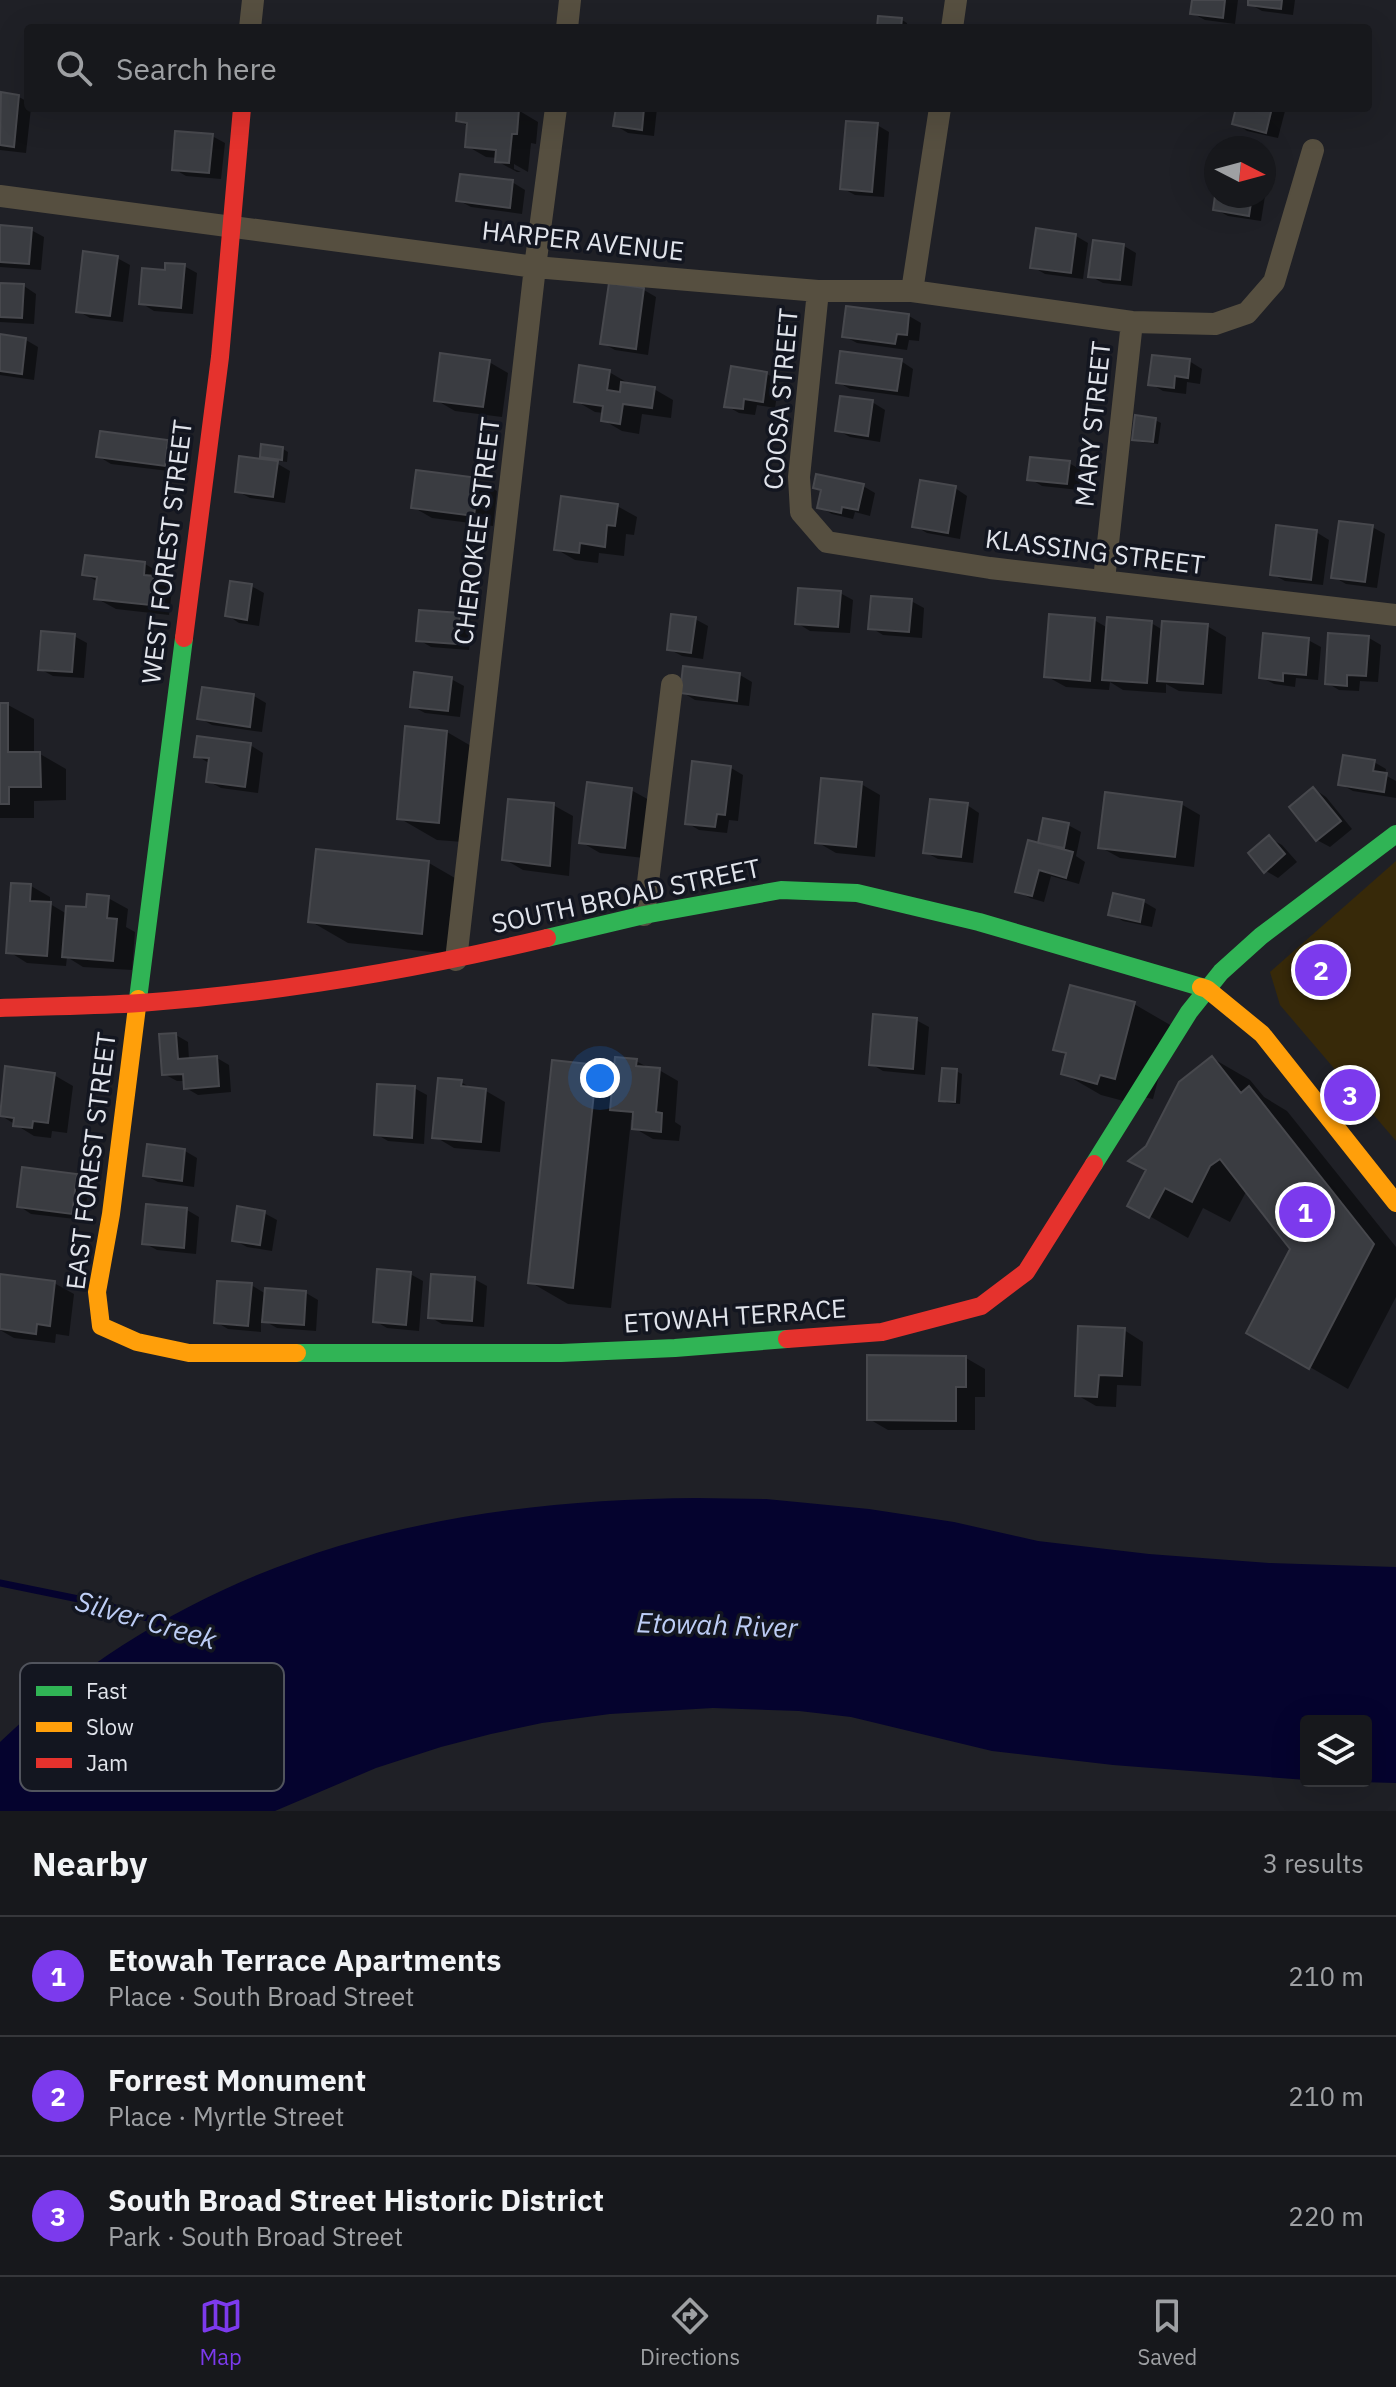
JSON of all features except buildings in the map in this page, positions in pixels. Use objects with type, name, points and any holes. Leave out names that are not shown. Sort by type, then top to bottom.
[{"type":"street","points":[[250,24],[253,0]]},
{"type":"street","points":[[567,24],[570,0]]},
{"type":"street","points":[[953,24],[956,0]]},
{"type":"street","name":"WEST FOREST STREET","points":[[138,1003],[220,357],[242,112]]},
{"type":"street","name":"CHEROKEE STREET","points":[[456,960],[555,112]]},
{"type":"street","points":[[912,291],[939,112]]},
{"type":"street","name":"HARPER AVENUE","points":[[0,196],[535,267],[818,291],[912,291],[1132,322],[1215,324],[1247,313],[1274,282],[1313,150]]},
{"type":"street","name":"COOSA STREET","points":[[801,512],[799,477],[818,291]]},
{"type":"street","name":"MARY STREET","points":[[1104,580],[1132,322]]},
{"type":"street","name":"KLASSING STREET","points":[[801,512],[827,542],[990,568],[1396,615]]},
{"type":"street","points":[[644,915],[672,685]]},
{"type":"street","name":"ETOWAH TERRACE","points":[[101,1326],[137,1342],[189,1353],[561,1353],[675,1348],[882,1332],[981,1306],[1026,1272],[1189,1012],[1207,989],[1240,952],[1396,834]]},
{"type":"street","name":"SOUTH BROAD STREET","points":[[0,1008],[138,1003],[262,991],[456,960],[644,915],[781,890],[857,893],[979,922],[1207,989],[1262,1034],[1396,1203]]},
{"type":"street","name":"EAST FOREST STREET","points":[[101,1326],[97,1292],[111,1214],[138,1003]]},
{"type":"shaded area","points":[[1396,861],[1396,1141],[1280,1005],[1270,972]]},
{"type":"water","name":"Etowah River","points":[[766,1499],[869,1509],[954,1522],[1038,1541],[1149,1554],[1269,1563],[1396,1567],[1396,1783],[1372,1782],[1372,1715],[1300,1715],[1300,1780],[1113,1765],[992,1751],[851,1717],[799,1711],[713,1708],[610,1714],[491,1734],[376,1768],[275,1811],[0,1811],[0,1742],[20,1725],[20,1791],[284,1791],[284,1663],[98,1663],[154,1626],[237,1584],[323,1551],[412,1527],[504,1511],[599,1501]]},
{"type":"waterway","name":"Silver Creek","points":[[0,1583],[103,1604],[169,1625]]},
{"type":"traffic: fast","points":[[138,999],[184,638]]},
{"type":"traffic: fast","points":[[1094,1164],[1189,1012],[1221,972],[1261,936],[1396,834]]},
{"type":"traffic: fast","points":[[547,938],[644,915],[781,890],[857,893],[979,922],[1201,987]]},
{"type":"traffic: fast","points":[[297,1353],[561,1353],[787,1339]]},
{"type":"traffic: slow","points":[[1201,987],[1262,1034],[1396,1203]]},
{"type":"traffic: slow","points":[[138,999],[111,1214],[97,1292],[101,1326],[137,1342],[189,1353],[297,1353]]},
{"type":"traffic: jam","points":[[184,638],[220,357],[242,112]]},
{"type":"traffic: jam","points":[[0,1008],[140,1003],[243,993],[396,970],[547,938]]},
{"type":"traffic: jam","points":[[787,1339],[882,1332],[981,1306],[1026,1272],[1094,1164]]},
{"type":"place","name":"Forrest Monument","points":[[1321,970]]},
{"type":"place","name":"South Broad Street Historic District","points":[[1350,1095]]},
{"type":"place","name":"Etowah Terrace Apartments","points":[[1305,1212]]}]
